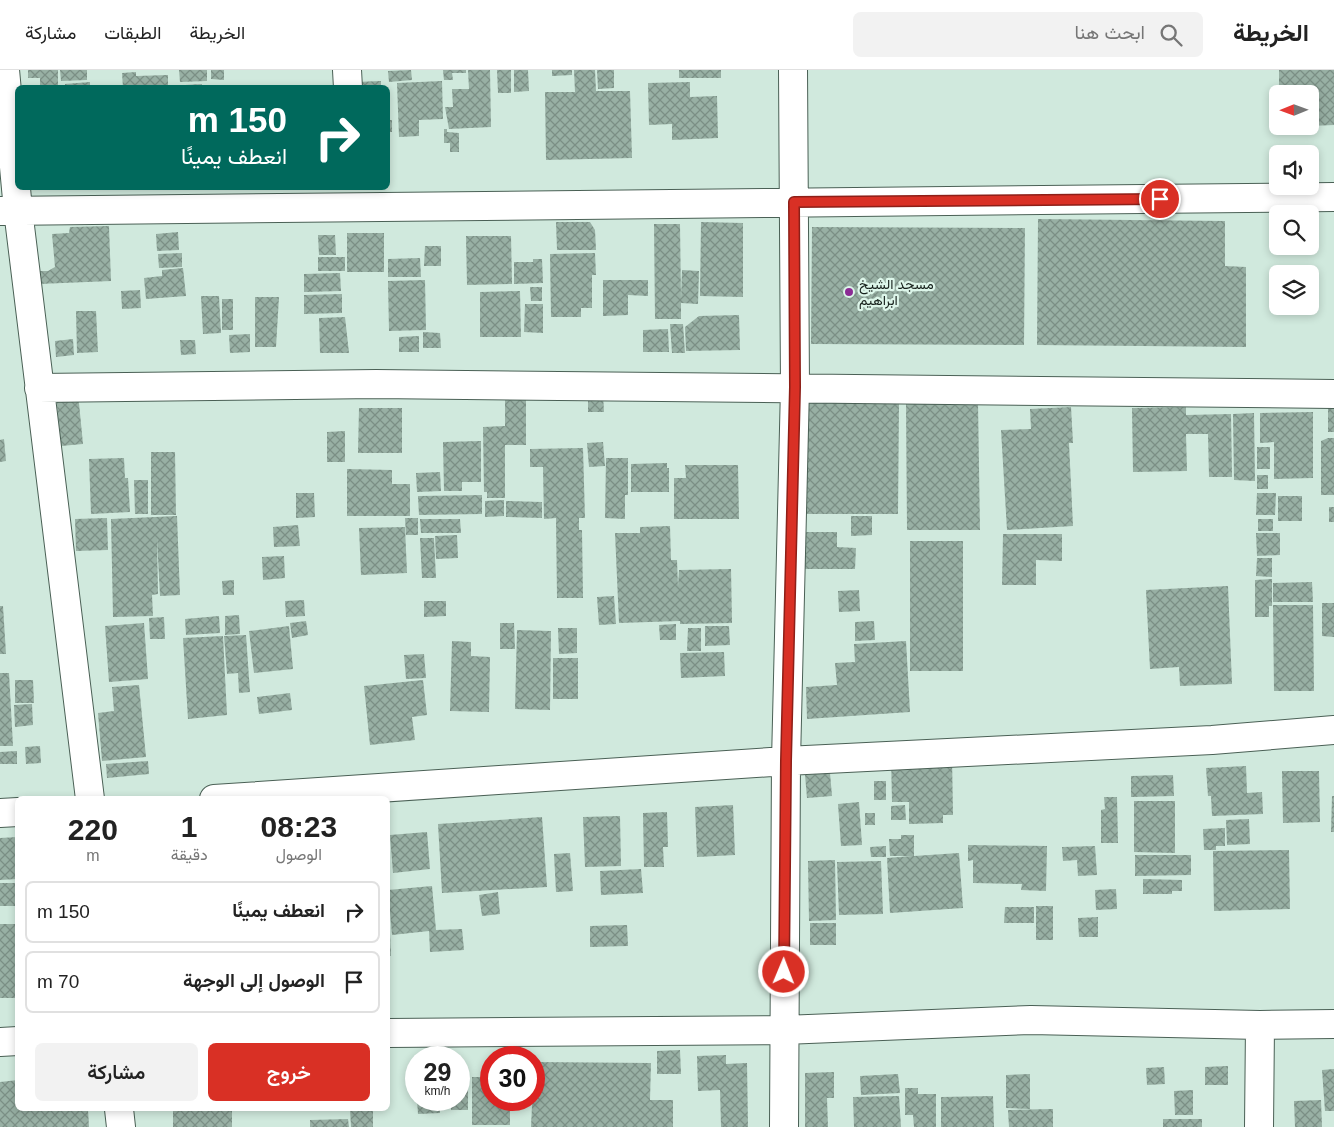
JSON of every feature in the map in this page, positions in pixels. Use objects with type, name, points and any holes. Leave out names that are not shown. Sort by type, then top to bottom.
[{"type":"street","points":[[5,70],[9,211],[39,388],[90,796]]},
{"type":"street","points":[[347,70],[348,85]]},
{"type":"street","points":[[784,1127],[786,761],[795,387],[793,70]]},
{"type":"street","points":[[9,211],[352,197],[794,202],[1334,197]]},
{"type":"street","points":[[39,388],[366,384],[1334,394]]},
{"type":"street","points":[[259,796],[786,761],[1212,740],[1334,730]]},
{"type":"street","points":[[0,813],[15,812]]},
{"type":"street","points":[[390,1033],[784,1030],[1031,1020],[1260,1025],[1334,1024]]},
{"type":"street","points":[[1259,1127],[1260,1025]]},
{"type":"street","points":[[0,1042],[15,1041]]},
{"type":"street","points":[[120,1111],[121,1127]]},
{"type":"building","points":[[28,70],[58,70],[58,85],[40,85],[40,78],[28,78]]},
{"type":"building","points":[[60,70],[87,70],[87,80],[61,81]]},
{"type":"building","points":[[179,70],[207,70],[207,81],[180,82]]},
{"type":"building","points":[[211,70],[224,70],[224,80],[211,79]]},
{"type":"building","points":[[411,70],[412,80],[389,82],[388,71]]},
{"type":"building","points":[[443,70],[466,70],[466,73],[452,73],[453,80],[444,80]]},
{"type":"building","points":[[468,70],[490,70],[491,127],[449,129],[445,107],[453,107],[452,89],[469,89]]},
{"type":"building","points":[[497,70],[511,70],[511,93],[498,93]]},
{"type":"building","points":[[514,70],[528,70],[529,91],[514,92]]},
{"type":"building","points":[[552,70],[572,70],[572,75],[552,76]]},
{"type":"building","points":[[574,70],[595,70],[596,91],[630,91],[632,158],[546,160],[545,92],[575,92]]},
{"type":"building","points":[[597,70],[614,70],[614,88],[598,89]]},
{"type":"building","points":[[679,70],[721,70],[721,78],[679,78]]},
{"type":"building","points":[[1279,70],[1334,70],[1334,125],[1319,126],[1319,85],[1279,85]]},
{"type":"building","points":[[136,72],[136,76],[168,75],[168,85],[123,85],[122,73]]},
{"type":"building","points":[[381,81],[381,85],[355,85],[355,82]]},
{"type":"building","points":[[442,81],[443,119],[419,120],[419,136],[399,137],[397,83]]},
{"type":"building","points":[[90,82],[90,85],[65,84]]},
{"type":"building","points":[[690,82],[690,97],[717,96],[718,138],[672,140],[672,124],[649,125],[648,83]]},
{"type":"building","points":[[390,120],[392,120],[392,132],[390,132]]},
{"type":"building","points":[[444,129],[447,129],[447,132],[459,133],[459,152],[450,152],[450,143],[444,143]]},
{"type":"building","points":[[1038,219],[1225,221],[1225,266],[1246,267],[1246,347],[1037,345]]},
{"type":"building","points":[[556,222],[590,222],[595,230],[596,250],[557,250]]},
{"type":"building","points":[[701,222],[743,223],[743,297],[700,296]]},
{"type":"building","points":[[654,224],[680,224],[681,299],[682,270],[699,271],[698,304],[681,303],[681,319],[655,319]]},
{"type":"building","points":[[109,226],[111,281],[39,284],[38,271],[48,271],[55,267],[52,234],[69,233],[70,227]]},
{"type":"building","points":[[812,227],[1025,228],[1024,345],[811,344]]},
{"type":"building","points":[[178,232],[179,250],[157,251],[156,234]]},
{"type":"building","points":[[347,233],[384,233],[384,272],[347,272]]},
{"type":"building","points":[[318,235],[335,235],[336,255],[319,255]]},
{"type":"building","points":[[466,236],[511,236],[512,284],[467,285]]},
{"type":"building","points":[[425,246],[441,246],[441,266],[424,266]]},
{"type":"building","points":[[182,253],[182,267],[159,268],[158,254]]},
{"type":"building","points":[[595,253],[596,275],[592,275],[592,308],[581,308],[581,317],[551,317],[550,254]]},
{"type":"building","points":[[318,257],[345,257],[345,271],[318,271]]},
{"type":"building","points":[[420,258],[421,277],[388,277],[388,259]]},
{"type":"building","points":[[533,259],[542,259],[543,283],[514,284],[514,262],[533,262]]},
{"type":"building","points":[[183,268],[186,296],[146,299],[144,278],[162,276],[162,270]]},
{"type":"building","points":[[340,273],[341,291],[304,292],[304,274]]},
{"type":"building","points":[[425,280],[426,330],[389,331],[388,281]]},
{"type":"building","points":[[603,280],[648,280],[648,296],[628,295],[628,315],[603,316]]},
{"type":"building","points":[[530,287],[542,287],[542,301],[531,301]]},
{"type":"building","points":[[140,290],[141,308],[122,309],[121,291]]},
{"type":"building","points":[[520,291],[521,337],[480,337],[480,292]]},
{"type":"building","points":[[342,294],[342,313],[304,314],[304,295]]},
{"type":"building","points":[[201,296],[219,296],[221,333],[203,334]]},
{"type":"building","points":[[255,297],[279,297],[276,347],[255,347]]},
{"type":"building","points":[[222,299],[233,299],[233,330],[222,330]]},
{"type":"building","points":[[525,304],[543,304],[543,333],[524,332]]},
{"type":"building","points":[[76,311],[96,311],[98,352],[77,353]]},
{"type":"building","points":[[739,315],[740,350],[686,351],[685,327],[699,316]]},
{"type":"building","points":[[345,317],[349,353],[320,353],[319,318]]},
{"type":"building","points":[[670,324],[683,324],[685,353],[672,353]]},
{"type":"building","points":[[668,329],[669,352],[643,352],[643,330]]},
{"type":"building","points":[[423,332],[440,333],[441,348],[423,348]]},
{"type":"building","points":[[250,334],[250,352],[230,353],[229,335]]},
{"type":"building","points":[[419,336],[419,352],[399,352],[399,337]]},
{"type":"building","points":[[73,339],[74,355],[56,357],[55,341]]},
{"type":"building","points":[[180,340],[195,340],[196,354],[181,355]]},
{"type":"building","points":[[78,393],[83,444],[61,446],[56,395]]},
{"type":"building","points":[[526,394],[526,445],[505,445],[505,498],[487,498],[487,492],[484,492],[483,427],[505,426],[505,395]]},
{"type":"building","points":[[603,394],[604,412],[588,412],[588,395]]},
{"type":"building","points":[[1334,401],[1334,432],[1328,432],[1328,402]]},
{"type":"building","points":[[807,403],[899,403],[898,514],[806,514]]},
{"type":"building","points":[[906,403],[978,403],[980,530],[907,530]]},
{"type":"building","points":[[1071,407],[1073,443],[1069,443],[1073,526],[1007,530],[1001,430],[1031,429],[1030,409]]},
{"type":"building","points":[[1186,407],[1186,415],[1231,414],[1232,477],[1209,477],[1208,434],[1186,434],[1187,471],[1133,472],[1132,408]]},
{"type":"building","points":[[359,408],[402,408],[402,453],[358,453]]},
{"type":"building","points":[[1313,412],[1313,478],[1274,479],[1274,442],[1260,443],[1260,413]]},
{"type":"building","points":[[1254,413],[1255,481],[1234,480],[1233,414]]},
{"type":"building","points":[[345,431],[345,462],[327,462],[327,432]]},
{"type":"building","points":[[1334,438],[1334,495],[1321,495],[1321,441]]},
{"type":"building","points":[[4,439],[6,461],[0,462],[0,440]]},
{"type":"building","points":[[481,441],[481,482],[462,482],[462,491],[444,491],[443,442]]},
{"type":"building","points":[[603,442],[605,466],[589,467],[587,443]]},
{"type":"building","points":[[1257,447],[1270,447],[1270,469],[1257,469]]},
{"type":"building","points":[[583,448],[585,518],[579,518],[579,530],[582,530],[583,598],[557,598],[556,518],[544,519],[543,467],[530,467],[530,449]]},
{"type":"building","points":[[151,452],[175,452],[176,515],[151,515]]},
{"type":"building","points":[[124,458],[125,478],[128,478],[130,512],[91,514],[89,459]]},
{"type":"building","points":[[606,458],[628,458],[628,495],[625,495],[625,519],[605,518]]},
{"type":"building","points":[[667,463],[667,468],[669,468],[669,492],[631,492],[631,464]]},
{"type":"building","points":[[685,465],[738,465],[739,519],[674,519],[674,478],[686,478]]},
{"type":"building","points":[[347,469],[392,470],[392,484],[410,484],[410,516],[347,516]]},
{"type":"building","points":[[440,472],[441,491],[417,492],[416,473]]},
{"type":"building","points":[[1257,475],[1268,475],[1268,489],[1257,489]]},
{"type":"building","points":[[134,480],[148,480],[148,514],[135,514]]},
{"type":"building","points":[[296,493],[314,493],[315,517],[296,518]]},
{"type":"building","points":[[1257,493],[1276,493],[1275,515],[1256,515]]},
{"type":"building","points":[[482,495],[482,514],[419,515],[418,496]]},
{"type":"building","points":[[1278,496],[1302,496],[1302,521],[1278,521]]},
{"type":"building","points":[[504,500],[504,516],[485,517],[485,501]]},
{"type":"building","points":[[506,501],[542,502],[542,518],[506,517]]},
{"type":"building","points":[[1329,507],[1334,507],[1334,522],[1329,522]]},
{"type":"building","points":[[177,516],[180,595],[160,596],[157,538],[158,594],[152,595],[153,616],[113,617],[111,519]]},
{"type":"building","points":[[851,516],[872,516],[872,535],[851,536]]},
{"type":"building","points":[[107,518],[108,550],[76,551],[75,519]]},
{"type":"building","points":[[405,518],[418,518],[418,535],[406,535]]},
{"type":"building","points":[[420,519],[460,519],[461,533],[421,533]]},
{"type":"building","points":[[1258,519],[1273,519],[1273,531],[1258,531]]},
{"type":"building","points":[[298,525],[300,546],[274,547],[273,527]]},
{"type":"building","points":[[670,526],[671,560],[677,560],[678,586],[679,570],[731,569],[732,623],[680,624],[680,621],[619,623],[615,533],[640,533],[640,527]]},
{"type":"building","points":[[405,527],[407,573],[361,575],[359,528]]},
{"type":"building","points":[[805,532],[837,532],[837,547],[856,548],[855,569],[804,569]]},
{"type":"building","points":[[1256,533],[1280,533],[1280,555],[1257,556]]},
{"type":"building","points":[[1003,534],[1062,534],[1062,561],[1036,560],[1036,585],[1002,585]]},
{"type":"building","points":[[457,535],[458,558],[436,559],[435,536]]},
{"type":"building","points":[[420,538],[434,538],[436,578],[422,578]]},
{"type":"building","points":[[910,541],[963,541],[963,671],[910,671]]},
{"type":"building","points":[[284,556],[285,578],[263,580],[262,557]]},
{"type":"building","points":[[1257,558],[1272,558],[1272,577],[1256,576]]},
{"type":"building","points":[[1272,579],[1272,606],[1269,606],[1269,617],[1255,617],[1255,580]]},
{"type":"building","points":[[234,580],[234,595],[223,595],[222,581]]},
{"type":"building","points":[[1312,582],[1313,602],[1273,602],[1273,583]]},
{"type":"building","points":[[1228,586],[1232,684],[1180,686],[1179,667],[1150,669],[1146,590]]},
{"type":"building","points":[[859,590],[860,611],[839,612],[838,591]]},
{"type":"building","points":[[614,596],[616,624],[599,625],[597,597]]},
{"type":"building","points":[[304,600],[305,616],[286,617],[285,601]]},
{"type":"building","points":[[424,601],[446,601],[446,616],[424,617]]},
{"type":"building","points":[[1322,603],[1334,603],[1334,637],[1322,636]]},
{"type":"building","points":[[1273,605],[1313,605],[1314,691],[1274,691]]},
{"type":"building","points":[[0,606],[3,606],[6,654],[0,654]]},
{"type":"building","points":[[239,615],[240,634],[225,635],[225,616]]},
{"type":"building","points":[[219,616],[220,633],[186,635],[185,619]]},
{"type":"building","points":[[164,617],[165,639],[150,639],[149,618]]},
{"type":"building","points":[[306,621],[308,635],[292,638],[290,623]]},
{"type":"building","points":[[874,621],[875,640],[855,641],[855,622]]},
{"type":"building","points":[[144,623],[148,679],[109,682],[105,626]]},
{"type":"building","points":[[500,623],[514,623],[515,649],[500,649]]},
{"type":"building","points":[[676,624],[676,640],[660,640],[659,625]]},
{"type":"building","points":[[289,626],[293,669],[254,673],[249,631]]},
{"type":"building","points":[[705,626],[729,626],[730,645],[705,646]]},
{"type":"building","points":[[558,628],[577,628],[577,653],[559,654]]},
{"type":"building","points":[[688,628],[701,628],[701,651],[687,651]]},
{"type":"building","points":[[517,630],[551,631],[550,710],[515,709]]},
{"type":"building","points":[[246,635],[250,692],[239,693],[238,673],[227,674],[224,636]]},
{"type":"building","points":[[223,636],[227,715],[188,719],[183,638]]},
{"type":"building","points":[[452,641],[471,642],[471,656],[490,657],[489,712],[450,711]]},
{"type":"building","points":[[906,641],[910,712],[807,719],[806,687],[837,685],[835,663],[855,662],[854,644]]},
{"type":"building","points":[[724,652],[725,676],[681,678],[680,653]]},
{"type":"building","points":[[424,654],[426,678],[406,679],[404,655]]},
{"type":"building","points":[[553,658],[578,658],[578,699],[553,699]]},
{"type":"building","points":[[0,673],[9,673],[13,746],[0,746]]},
{"type":"building","points":[[15,680],[33,680],[34,703],[15,703]]},
{"type":"building","points":[[423,680],[427,715],[412,717],[415,740],[370,745],[364,686]]},
{"type":"building","points":[[139,685],[146,757],[102,761],[98,713],[114,711],[112,687]]},
{"type":"building","points":[[290,693],[292,710],[259,714],[257,697]]},
{"type":"building","points":[[32,704],[33,725],[15,727],[14,705]]},
{"type":"building","points":[[40,746],[41,763],[26,764],[25,747]]},
{"type":"building","points":[[17,751],[17,764],[0,764],[0,752]]},
{"type":"building","points":[[952,756],[953,815],[943,815],[943,823],[909,824],[909,802],[892,802],[891,757]]},
{"type":"building","points":[[148,761],[149,774],[107,778],[106,764]]},
{"type":"building","points":[[1246,766],[1247,793],[1262,792],[1263,814],[1212,816],[1206,768]]},
{"type":"building","points":[[1282,771],[1319,771],[1320,822],[1283,823]]},
{"type":"building","points":[[830,773],[832,796],[807,798],[805,775]]},
{"type":"building","points":[[1173,775],[1174,796],[1131,797],[1131,776]]},
{"type":"building","points":[[874,781],[886,781],[886,800],[874,800]]},
{"type":"building","points":[[1332,796],[1334,796],[1334,832],[1331,832]]},
{"type":"building","points":[[1104,797],[1117,797],[1118,843],[1101,843],[1101,810],[1105,809]]},
{"type":"building","points":[[1134,801],[1175,801],[1175,853],[1134,852]]},
{"type":"building","points":[[859,802],[862,845],[841,846],[838,804]]},
{"type":"building","points":[[733,805],[735,855],[697,857],[695,807]]},
{"type":"building","points":[[905,805],[906,820],[891,820],[891,806]]},
{"type":"building","points":[[667,812],[668,847],[663,847],[664,867],[644,867],[643,813]]},
{"type":"building","points":[[865,813],[875,813],[875,825],[865,825]]},
{"type":"building","points":[[620,816],[621,866],[585,867],[583,817]]},
{"type":"building","points":[[542,817],[547,887],[442,893],[438,824]]},
{"type":"building","points":[[1249,819],[1250,844],[1227,845],[1226,820]]},
{"type":"building","points":[[1225,828],[1225,846],[1216,846],[1216,850],[1204,850],[1203,829]]},
{"type":"building","points":[[427,832],[430,869],[393,873],[390,835]]},
{"type":"building","points":[[901,835],[914,835],[914,856],[959,853],[963,908],[890,913],[887,858],[912,856],[890,856],[889,839],[901,839]]},
{"type":"building","points":[[15,837],[15,879],[0,880],[0,838]]},
{"type":"building","points":[[968,845],[1047,846],[1046,891],[1021,890],[1022,884],[973,883],[973,860],[968,861]]},
{"type":"building","points":[[886,846],[886,857],[871,857],[870,847]]},
{"type":"building","points":[[1095,846],[1097,875],[1078,876],[1077,860],[1063,861],[1062,847]]},
{"type":"building","points":[[1289,850],[1290,909],[1214,911],[1213,851]]},
{"type":"building","points":[[570,853],[573,891],[556,892],[554,854]]},
{"type":"building","points":[[1135,855],[1191,855],[1191,875],[1135,876]]},
{"type":"building","points":[[835,860],[836,920],[809,921],[808,861]]},
{"type":"building","points":[[881,861],[883,914],[839,915],[837,862]]},
{"type":"building","points":[[641,869],[643,893],[601,895],[600,871]]},
{"type":"building","points":[[1143,879],[1182,880],[1182,891],[1172,891],[1172,894],[1143,894]]},
{"type":"building","points":[[0,883],[15,883],[15,906],[0,906]]},
{"type":"building","points":[[432,886],[436,930],[462,929],[464,950],[430,952],[429,931],[392,935],[390,890]]},
{"type":"building","points":[[1116,889],[1117,909],[1096,910],[1095,890]]},
{"type":"building","points":[[498,892],[500,914],[482,916],[479,895]]},
{"type":"building","points":[[1036,906],[1053,906],[1053,940],[1036,940]]},
{"type":"building","points":[[1005,907],[1034,907],[1034,923],[1004,923]]},
{"type":"building","points":[[1098,917],[1098,937],[1079,937],[1078,918]]},
{"type":"building","points":[[810,923],[836,923],[836,945],[810,945]]},
{"type":"building","points":[[0,924],[15,924],[15,998],[0,998]]},
{"type":"building","points":[[627,925],[628,946],[590,947],[590,926]]},
{"type":"building","points":[[680,1050],[681,1074],[657,1074],[657,1051]]},
{"type":"building","points":[[726,1055],[726,1064],[747,1063],[748,1127],[721,1127],[720,1090],[698,1091],[697,1056]]},
{"type":"building","points":[[545,1062],[651,1063],[650,1100],[673,1100],[673,1127],[531,1127],[532,1111],[545,1111]]},
{"type":"building","points":[[1228,1066],[1228,1085],[1205,1085],[1205,1067]]},
{"type":"building","points":[[1164,1067],[1165,1084],[1147,1085],[1146,1068]]},
{"type":"building","points":[[1334,1069],[1334,1111],[1325,1111],[1322,1070]]},
{"type":"building","points":[[834,1072],[834,1098],[827,1098],[828,1127],[805,1127],[805,1073]]},
{"type":"building","points":[[898,1074],[900,1093],[861,1095],[860,1076]]},
{"type":"building","points":[[1030,1074],[1030,1109],[1006,1108],[1006,1075]]},
{"type":"building","points":[[472,1077],[480,1077],[480,1111],[510,1111],[510,1125],[472,1125]]},
{"type":"building","points":[[15,1080],[15,1111],[88,1111],[89,1127],[0,1127],[0,1082]]},
{"type":"building","points":[[905,1088],[918,1088],[918,1094],[936,1094],[936,1127],[914,1127],[913,1115],[905,1115]]},
{"type":"building","points":[[1193,1090],[1193,1115],[1175,1115],[1174,1091]]},
{"type":"building","points":[[899,1096],[901,1127],[854,1127],[853,1097]]},
{"type":"building","points":[[993,1096],[994,1127],[941,1127],[941,1097]]},
{"type":"building","points":[[1321,1100],[1322,1127],[1295,1127],[1294,1101]]},
{"type":"building","points":[[1053,1109],[1053,1127],[1009,1127],[1008,1110]]},
{"type":"building","points":[[173,1111],[232,1111],[232,1127],[173,1127]]},
{"type":"building","points":[[350,1111],[373,1111],[373,1127],[351,1127]]},
{"type":"building","points":[[418,1111],[440,1111],[440,1113],[418,1114]]},
{"type":"building","points":[[348,1119],[349,1127],[310,1127],[310,1120]]},
{"type":"building","points":[[1163,1119],[1202,1119],[1202,1127],[1163,1127]]},
{"type":"place","name":"مسجد الشيخ ابراهيم","points":[[849,292]]},
{"type":"route","points":[[784,972],[786,761],[795,387],[794,202],[1160,199]]}]
